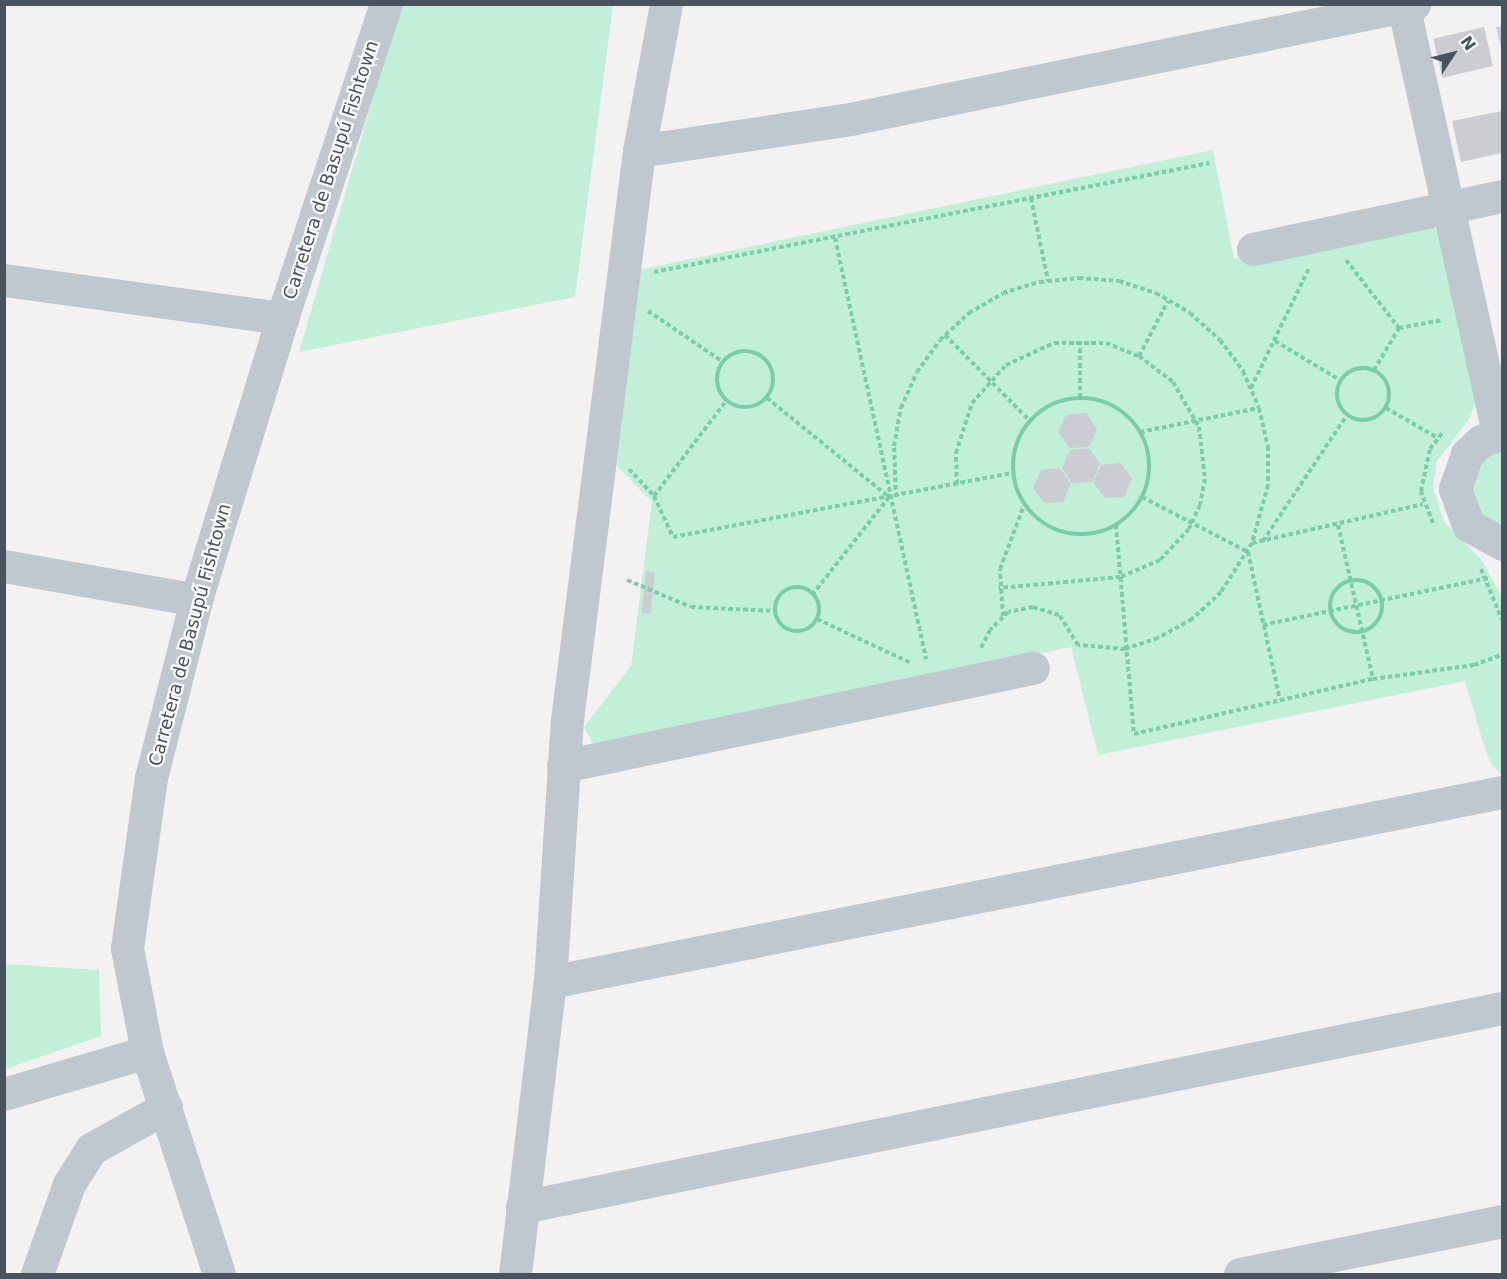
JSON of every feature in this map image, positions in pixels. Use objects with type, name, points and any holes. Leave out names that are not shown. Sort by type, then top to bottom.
[{"type":"street","name":"Carretera de Basupú Fishtown","points":[[219,1275],[174,1147],[166,1107],[147,1052],[127,948],[151,778],[195,600],[282,318],[386,4]]},
{"type":"street","points":[[515,1275],[550,982],[563,766],[639,151],[666,4]]},
{"type":"street","points":[[639,151],[845,120],[1407,5],[1449,207],[1500,433],[1467,454],[1455,489],[1468,525],[1502,544]]},
{"type":"street","points":[[1253,249],[1503,196]]},
{"type":"street","points":[[4,280],[282,318]]},
{"type":"street","points":[[4,566],[195,600]]},
{"type":"street","points":[[563,766],[930,680],[1033,668]]},
{"type":"street","points":[[550,982],[1503,792]]},
{"type":"street","points":[[522,1207],[1503,1008]]},
{"type":"street","points":[[4,1094],[147,1052]]},
{"type":"street","points":[[38,1275],[69,1184],[91,1149],[166,1107]]},
{"type":"street","points":[[1240,1275],[1503,1221]]},
{"type":"path","points":[[641,274],[835,238],[1209,163]]},
{"type":"path","points":[[1031,198],[1048,281]]},
{"type":"path","points":[[835,238],[930,680]]},
{"type":"path","points":[[1340,253],[1399,328]]},
{"type":"path","points":[[1251,389],[1314,257]]},
{"type":"path","points":[[896,496],[894,446],[901,408],[917,372],[945,336],[969,313],[1003,293],[1048,281],[1119,281],[1168,301],[1220,340],[1251,389],[1259,408],[1268,446],[1268,485],[1252,543],[1221,592],[1192,619],[1158,638],[1125,649]]},
{"type":"path","points":[[1139,356],[1168,301]]},
{"type":"path","points":[[637,304],[723,362]]},
{"type":"path","points":[[1374,370],[1399,328],[1445,320]]},
{"type":"path","points":[[945,336],[1029,420]]},
{"type":"path","points":[[1080,340],[1080,398]]},
{"type":"path","points":[[957,484],[956,453],[961,427],[989,380],[1029,352],[1080,340],[1106,343],[1139,356],[1173,382],[1196,420],[1205,453],[1205,479],[1191,523],[1160,560],[1120,577],[998,588]]},
{"type":"path","points":[[1275,341],[1340,380]]},
{"type":"path","points":[[740,352],[762,356],[774,376],[767,398],[746,408],[727,400],[717,383],[723,362],[740,352]]},
{"type":"path","points":[[1352,370],[1374,370],[1388,386],[1386,408],[1369,420],[1347,416],[1337,397],[1340,380],[1352,370]]},
{"type":"path","points":[[767,398],[889,497]]},
{"type":"path","points":[[1080,398],[1108,403],[1140,432],[1149,459],[1142,497],[1116,525],[1095,533],[1067,533],[1041,521],[1024,504],[1013,473],[1016,445],[1029,420],[1052,404],[1080,398]]},
{"type":"path","points":[[654,496],[727,400]]},
{"type":"path","points":[[1140,432],[1259,408]]},
{"type":"path","points":[[1386,408],[1438,438]]},
{"type":"path","points":[[1263,541],[1347,416]]},
{"type":"path","points":[[1439,532],[1423,504],[1423,474],[1438,438],[1452,425]]},
{"type":"path","points":[[673,537],[1013,473]]},
{"type":"path","points":[[813,594],[889,497]]},
{"type":"path","points":[[1142,497],[1248,552]]},
{"type":"path","points":[[1003,616],[998,588],[1004,555],[1024,504]]},
{"type":"path","points":[[1252,543],[1423,504]]},
{"type":"path","points":[[1116,525],[1134,734],[1373,679],[1474,664],[1503,655]]},
{"type":"path","points":[[1338,525],[1373,679]]},
{"type":"path","points":[[1248,552],[1280,700]]},
{"type":"path","points":[[1473,561],[1488,578],[1503,620]]},
{"type":"path","points":[[1263,625],[1488,578]]},
{"type":"path","points":[[627,580],[691,607],[775,611]]},
{"type":"path","points":[[1350,581],[1366,582],[1382,600],[1379,619],[1361,632],[1341,628],[1330,611],[1333,593],[1350,581]]},
{"type":"path","points":[[801,587],[813,594],[819,606],[817,619],[809,628],[792,630],[780,624],[775,611],[777,598],[788,588],[801,587]]},
{"type":"path","points":[[817,619],[930,680]]},
{"type":"green space","points":[[400,5],[613,5],[575,297],[299,352]]},
{"type":"green space","points":[[1213,150],[1234,259],[1431,225],[1444,239],[1477,396],[1470,418],[1437,461],[1433,486],[1444,522],[1481,559],[1502,597],[1502,775],[1491,764],[1465,681],[1098,755],[1071,647],[600,746],[592,742],[584,727],[631,666],[652,502],[617,466],[638,270]]},
{"type":"green space","points":[[1502,442],[1502,532],[1482,522],[1467,476]]},
{"type":"green space","points":[[4,964],[99,970],[101,1036],[5,1069]]},
{"type":"building","points":[[1502,26],[1502,52],[1496,27]]},
{"type":"building","points":[[1484,27],[1493,66],[1442,78],[1433,39]]},
{"type":"building","points":[[1502,111],[1502,153],[1461,162],[1452,121]]},
{"type":"building","points":[[1086,413],[1097,429],[1089,447],[1070,448],[1058,432],[1066,415]]},
{"type":"building","points":[[1089,448],[1100,464],[1092,482],[1072,483],[1062,468],[1070,450]]},
{"type":"building","points":[[1121,463],[1132,479],[1124,497],[1105,498],[1093,482],[1101,465]]},
{"type":"building","points":[[1060,468],[1071,484],[1063,502],[1044,503],[1033,488],[1041,470]]},
{"type":"building","points":[[646,571],[655,572],[651,614],[642,613]]}]
